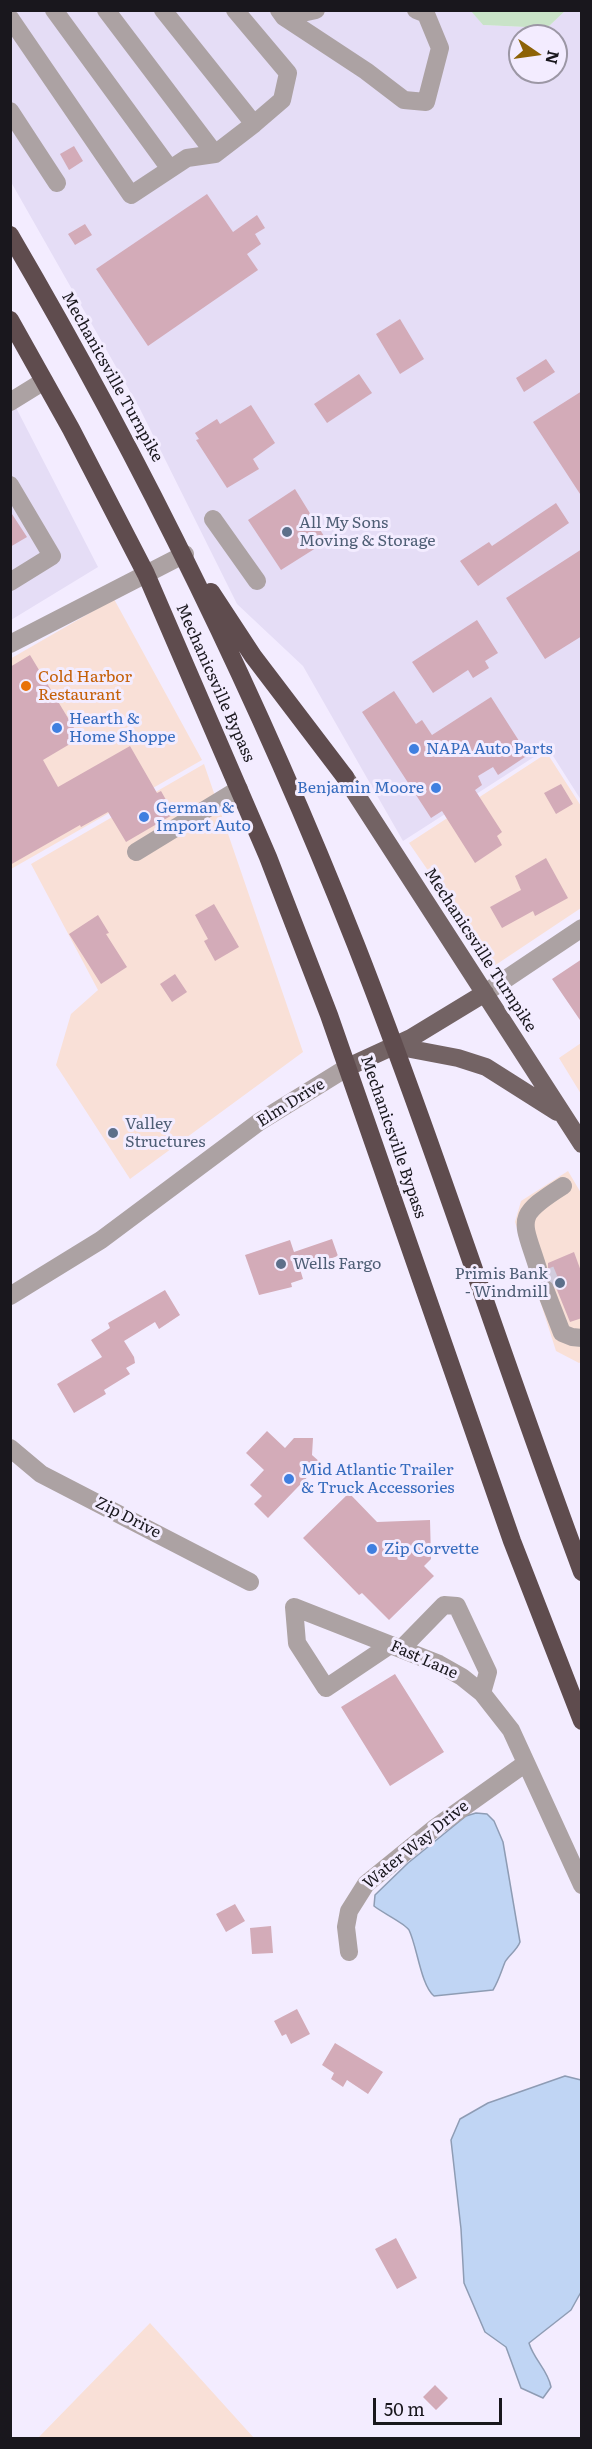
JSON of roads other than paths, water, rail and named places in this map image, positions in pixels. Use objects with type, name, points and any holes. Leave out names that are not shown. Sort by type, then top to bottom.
[{"type":"highway","name":"Mechanicsville Turnpike","points":[[10,235],[101,395],[181,546]]},
{"type":"highway","points":[[10,320],[146,574]]},
{"type":"highway","points":[[181,546],[254,656],[345,777]]},
{"type":"highway","name":"Mechanicsville Bypass","points":[[181,546],[310,832],[394,1046],[582,1572]]},
{"type":"highway","name":"Mechanicsville Bypass","points":[[146,574],[297,928],[348,1067],[512,1541],[582,1721]]},
{"type":"main road","name":"Mechanicsville Turnpike","points":[[345,777],[582,1144]]},
{"type":"main road","name":"Elm Drive","points":[[348,1067],[394,1046],[459,1011],[485,993]]},
{"type":"main road","points":[[394,1046],[458,1058],[486,1067],[564,1118]]},
{"type":"street","points":[[54,10],[170,169]]},
{"type":"street","points":[[106,10],[215,154]]},
{"type":"street","points":[[163,10],[254,124]]},
{"type":"street","points":[[10,18],[130,195],[187,158],[215,154],[282,100],[288,74],[235,10]]},
{"type":"street","points":[[282,14],[316,10]]},
{"type":"street","points":[[282,14],[366,71],[404,100],[426,102],[440,48],[426,14],[416,10]]},
{"type":"street","points":[[10,111],[17,135],[57,183]]},
{"type":"street","points":[[10,402],[44,381]]},
{"type":"street","points":[[10,485],[52,556],[10,582]]},
{"type":"street","points":[[213,519],[257,581]]},
{"type":"street","points":[[10,644],[146,574],[181,546]]},
{"type":"street","points":[[136,852],[239,789]]},
{"type":"street","name":"Elm Drive","points":[[485,993],[582,927]]},
{"type":"street","name":"Elm Drive","points":[[10,1296],[101,1240],[259,1122],[348,1067]]},
{"type":"street","points":[[563,1186],[533,1205],[525,1218],[525,1227],[562,1333],[582,1338]]},
{"type":"street","name":"Zip Drive","points":[[10,1448],[41,1474],[250,1582]]},
{"type":"street","points":[[396,1647],[444,1605],[457,1606],[488,1672],[482,1693]]},
{"type":"street","name":"Fast Lane","points":[[396,1647],[326,1688],[297,1643],[294,1607],[396,1647],[439,1664],[462,1677],[482,1693],[511,1730],[582,1885]]},
{"type":"street","name":"Water Way Drive","points":[[349,1952],[346,1927],[349,1911],[366,1884],[446,1820],[526,1763]]},
{"type":"water","points":[[476,1813],[487,1814],[494,1821],[503,1842],[520,1942],[505,1962],[493,1990],[434,1996],[422,1975],[409,1930],[374,1906],[375,1895],[408,1863],[466,1816]]},
{"type":"water","points":[[565,2076],[581,2080],[581,2292],[571,2310],[529,2343],[551,2387],[543,2398],[521,2388],[506,2347],[485,2332],[464,2283],[461,2229],[451,2140],[460,2119],[488,2103]]},
{"type":"tunnel","points":[[545,1270],[552,1287]]},
{"type":"place","name":"All My Sons Moving & Storage","points":[[287,532]]},
{"type":"place","name":"Cold Harbor Restaurant","points":[[26,686]]},
{"type":"place","name":"Hearth & Home Shoppe","points":[[57,728]]},
{"type":"place","name":"NAPA Auto Parts","points":[[414,749]]},
{"type":"place","name":"Benjamin Moore","points":[[436,788]]},
{"type":"place","name":"German & Import Auto","points":[[144,817]]},
{"type":"place","name":"Valley Structures","points":[[113,1133]]},
{"type":"place","name":"Wells Fargo","points":[[281,1264]]},
{"type":"place","name":"Primis Bank - Windmill","points":[[560,1283]]},
{"type":"place","name":"Mid Atlantic Trailer & Truck Accessories","points":[[289,1479]]},
{"type":"place","name":"Zip Corvette","points":[[372,1549]]}]
